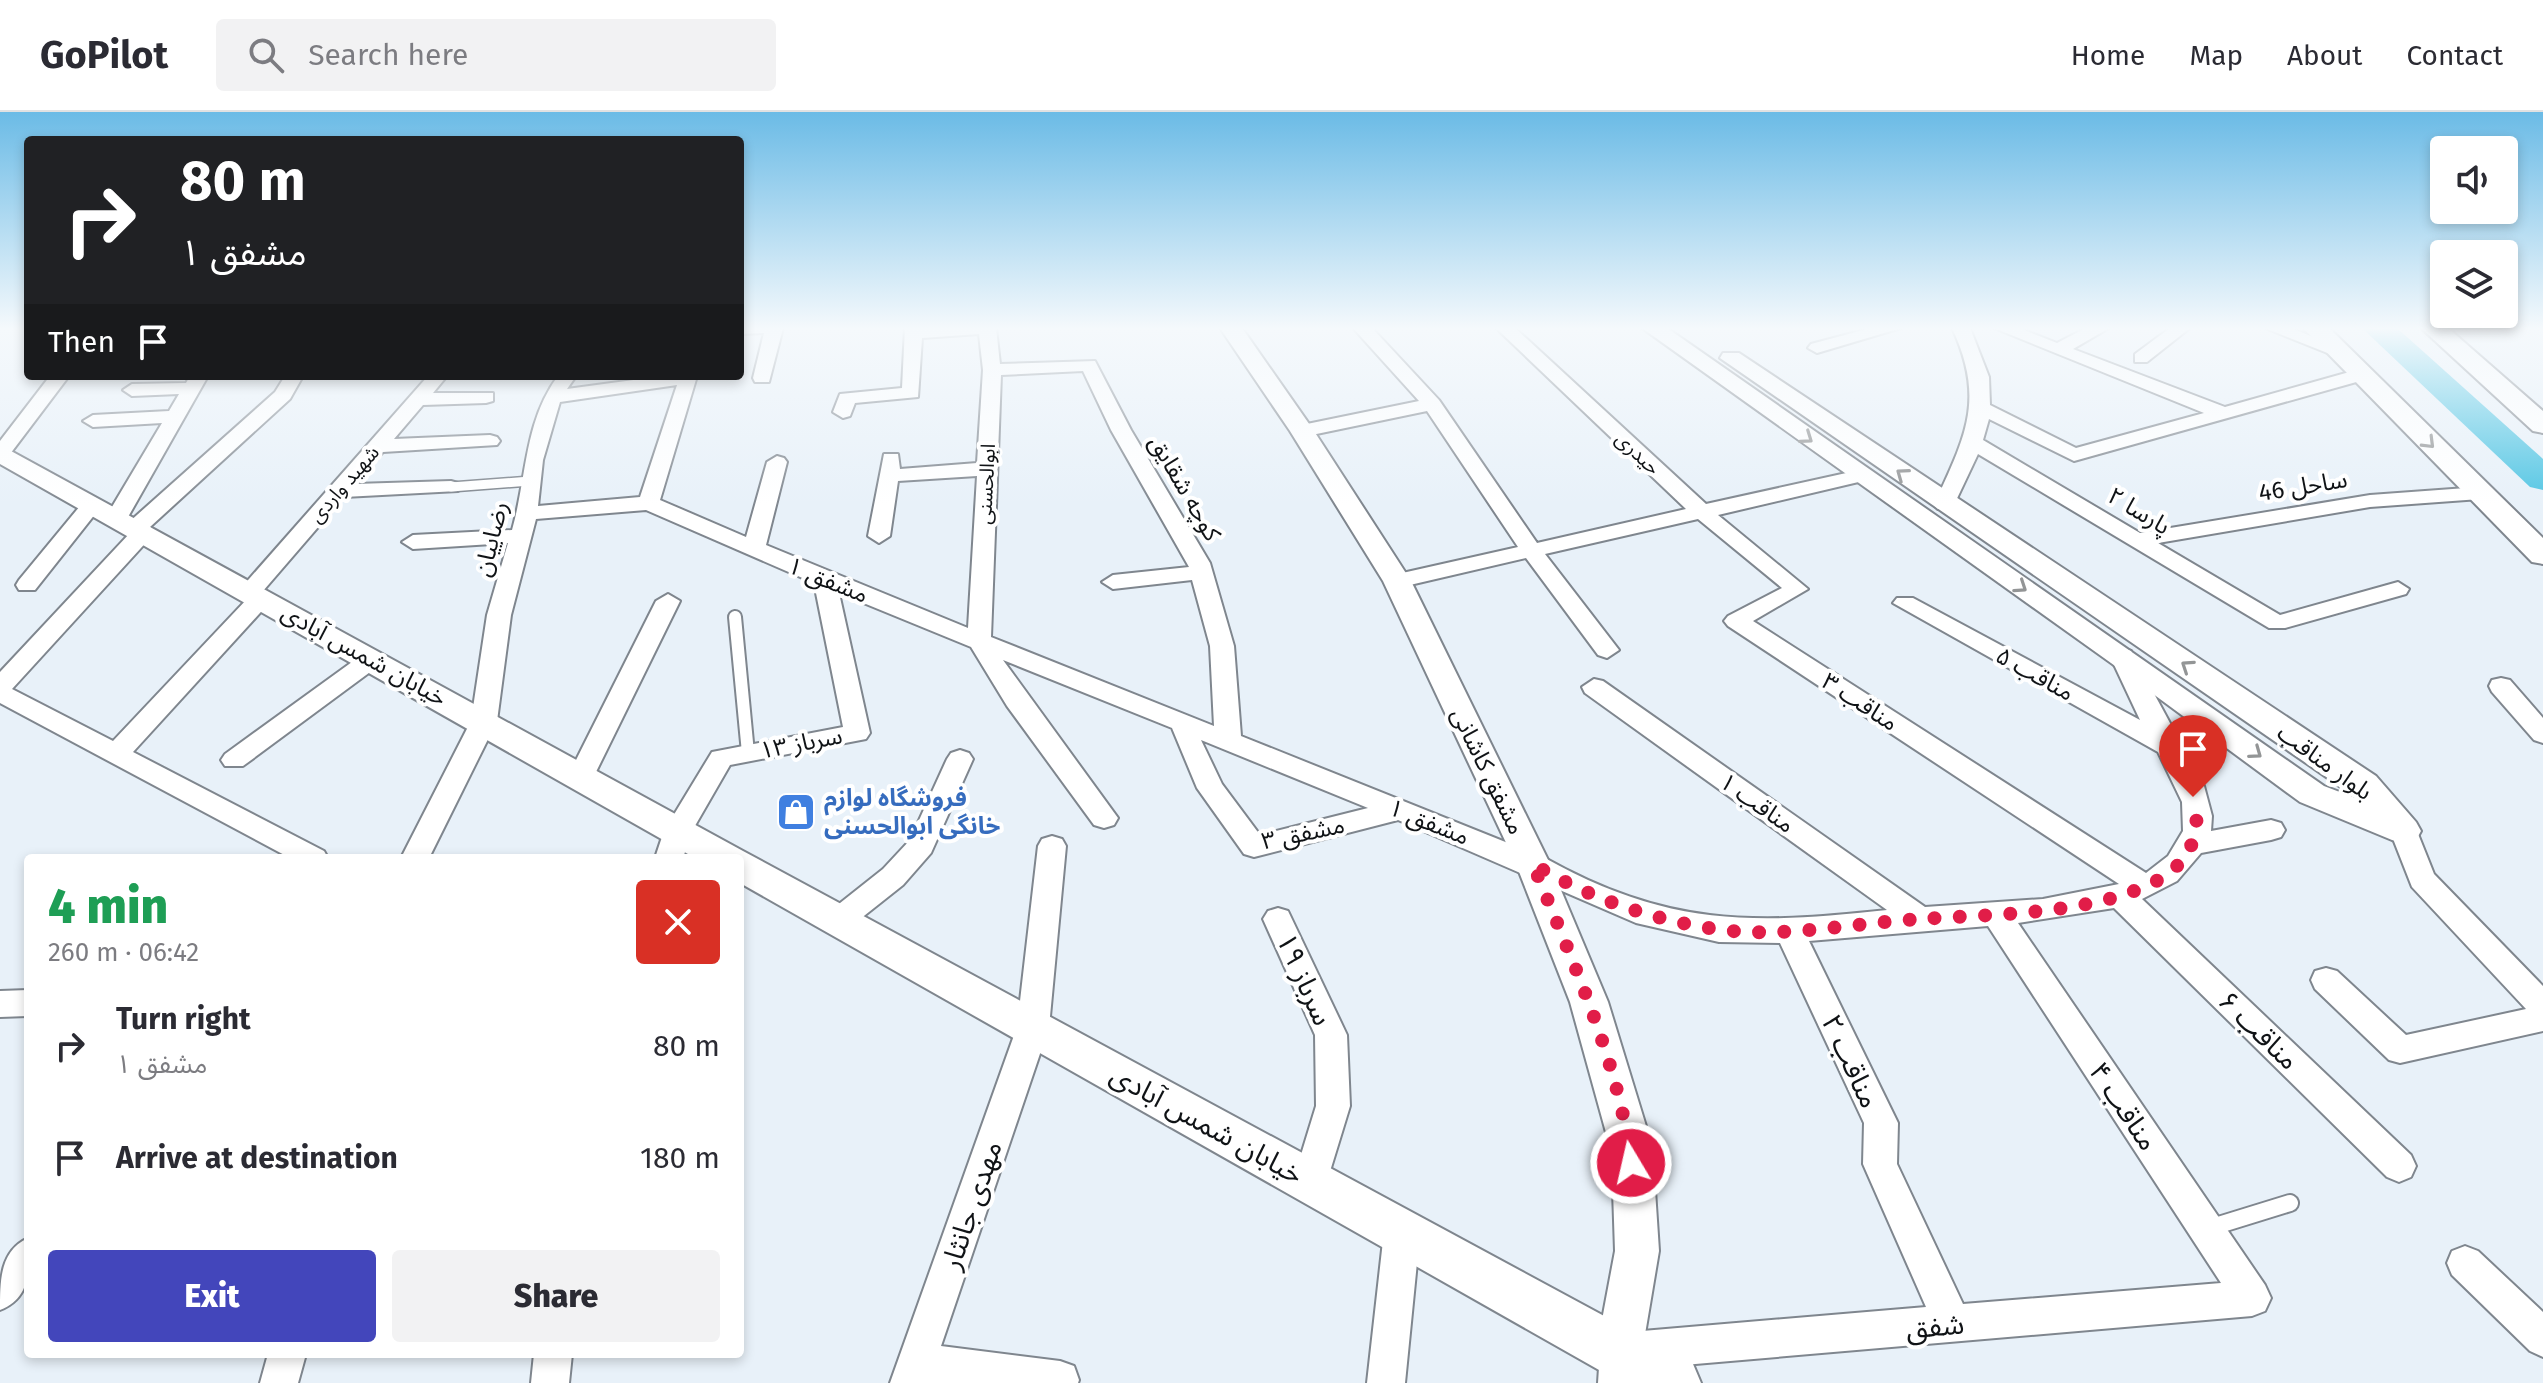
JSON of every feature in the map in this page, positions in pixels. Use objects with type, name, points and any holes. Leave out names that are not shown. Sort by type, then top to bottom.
[{"type":"main road","points":[[2373,387],[2543,555]]},
{"type":"main road","points":[[2500,387],[2543,425]]},
{"type":"main road","name":"خیابان شمس آبادی","points":[[0,453],[581,776],[674,845],[711,854]]},
{"type":"main road","name":"خیابان شمس آبادی","points":[[744,867],[1402,1232],[1618,1368],[1674,1383]]},
{"type":"street","points":[[0,453],[51,387]]},
{"type":"street","points":[[132,390],[153,387]]},
{"type":"street","points":[[0,687],[122,520],[193,387]]},
{"type":"street","points":[[27,585],[122,520],[283,395],[287,387]]},
{"type":"street","name":"شهید واردی","points":[[117,753],[256,595],[338,491],[428,387]]},
{"type":"street","name":"رضاییان","points":[[417,854],[484,721],[499,615],[527,513],[530,481],[552,397],[559,387]]},
{"type":"street","points":[[552,397],[622,387]]},
{"type":"street","points":[[649,503],[686,387]]},
{"type":"street","points":[[843,412],[847,398],[911,393],[911,387]]},
{"type":"street","name":"ابوالحسنی","points":[[979,640],[991,387]]},
{"type":"street","name":"کوچه شقایق","points":[[1100,387],[1202,572],[1222,646],[1228,740]]},
{"type":"street","name":"مشفق کاشانی","points":[[1272,387],[1397,581],[1533,864],[1589,1002],[1628,1136],[1637,1251],[1618,1368]]},
{"type":"street","points":[[1417,387],[1432,404],[1531,550],[1607,650]]},
{"type":"street","name":"حیدری","points":[[1569,387],[1702,512]]},
{"type":"street","name":"بلوار مناقب","points":[[1736,387],[2122,656],[2312,794],[2404,831]]},
{"type":"street","name":"بلوار مناقب","points":[[1773,387],[2364,784],[2404,831]]},
{"type":"street","points":[[1945,505],[1975,444],[1982,408],[1979,387]]},
{"type":"street","points":[[2159,387],[2223,413]]},
{"type":"street","points":[[1982,408],[2074,455],[2316,387]]},
{"type":"street","points":[[417,399],[486,397]]},
{"type":"street","points":[[1302,431],[1432,404]]},
{"type":"street","points":[[93,421],[175,417]]},
{"type":"street","points":[[376,446],[490,441]]},
{"type":"street","name":"پارسا ۲","points":[[1975,444],[2277,623],[2398,589]]},
{"type":"street","points":[[754,549],[777,462]]},
{"type":"street","points":[[879,536],[889,467],[986,469]]},
{"type":"street","points":[[1397,581],[1860,476]]},
{"type":"street","points":[[338,491],[451,487]]},
{"type":"street","name":"ساحل 46","points":[[2136,540],[2370,501],[2480,493]]},
{"type":"street","name":"مشفق ۱","points":[[527,513],[649,503],[825,579],[1533,864],[1574,889],[1622,907],[1718,929],[1790,932],[2051,909],[2132,890],[2162,878],[2184,858],[2191,845]]},
{"type":"street","name":"مناقب ۳","points":[[1702,512],[1797,589],[1736,621],[2132,890]]},
{"type":"street","points":[[413,542],[520,536]]},
{"type":"street","points":[[1113,582],[1202,572]]},
{"type":"street","name":"سرباز ۱۳","points":[[674,845],[721,758],[857,733],[825,579]]},
{"type":"street","points":[[581,776],[668,601]]},
{"type":"street","name":"مناقب ۵","points":[[1905,603],[2165,745]]},
{"type":"street","points":[[979,640],[1033,723],[1104,818]]},
{"type":"street","points":[[2122,656],[2180,769],[2199,818],[2191,845],[2271,830]]},
{"type":"street","points":[[234,760],[372,659]]},
{"type":"street","points":[[2501,686],[2543,734]]},
{"type":"street","name":"مناقب ۱","points":[[1594,687],[1920,919]]},
{"type":"street","points":[[0,693],[306,854]]},
{"type":"street","name":"مشفق ۳","points":[[1182,721],[1193,759],[1215,800],[1254,847],[1400,810]]},
{"type":"street","points":[[840,919],[893,877],[921,846],[960,759]]},
{"type":"street","points":[[2404,831],[2422,879],[2543,1006]]},
{"type":"street","name":"مهدی جانثار","points":[[913,1372],[1033,1027],[1052,846]]},
{"type":"street","name":"مناقب ۶","points":[[2132,890],[2399,1166]]},
{"type":"street","name":"مناقب ۴","points":[[1997,915],[2252,1298]]},
{"type":"street","name":"سرباز ۱۹","points":[[1278,919],[1331,1035],[1333,1106],[1310,1181]]},
{"type":"street","name":"مناقب ۲","points":[[1790,932],[1881,1123],[1880,1164],[1953,1325]]},
{"type":"street","points":[[2326,980],[2400,1050],[2543,1018]]},
{"type":"street","points":[[0,1004],[24,1003]]},
{"type":"street","points":[[1386,1383],[1402,1232]]},
{"type":"street","points":[[0,1292],[24,1260]]},
{"type":"street","points":[[2465,1263],[2543,1338]]},
{"type":"street","name":"شفق","points":[[1618,1368],[1953,1325],[2252,1298]]},
{"type":"street","points":[[279,1383],[286,1358]]},
{"type":"street","points":[[550,1383],[553,1358]]},
{"type":"street","points":[[913,1372],[1060,1380]]},
{"type":"lane","points":[[451,487],[530,481]]},
{"type":"lane","points":[[735,617],[748,753]]},
{"type":"lane","points":[[2206,1229],[2290,1203]]},
{"type":"waterway","points":[[2443,387],[2543,479]]},
{"type":"place","name":"فروشگاه لوازم خانگی ابوالحسنی","points":[[796,812]]},
{"type":"route","points":[[1631,1163],[1628,1136],[1589,1002],[1533,864],[1574,889],[1622,907],[1718,929],[1790,932],[1997,915],[2051,909],[2119,895],[2162,878],[2184,858],[2197,835],[2199,818],[2193,797]]}]
